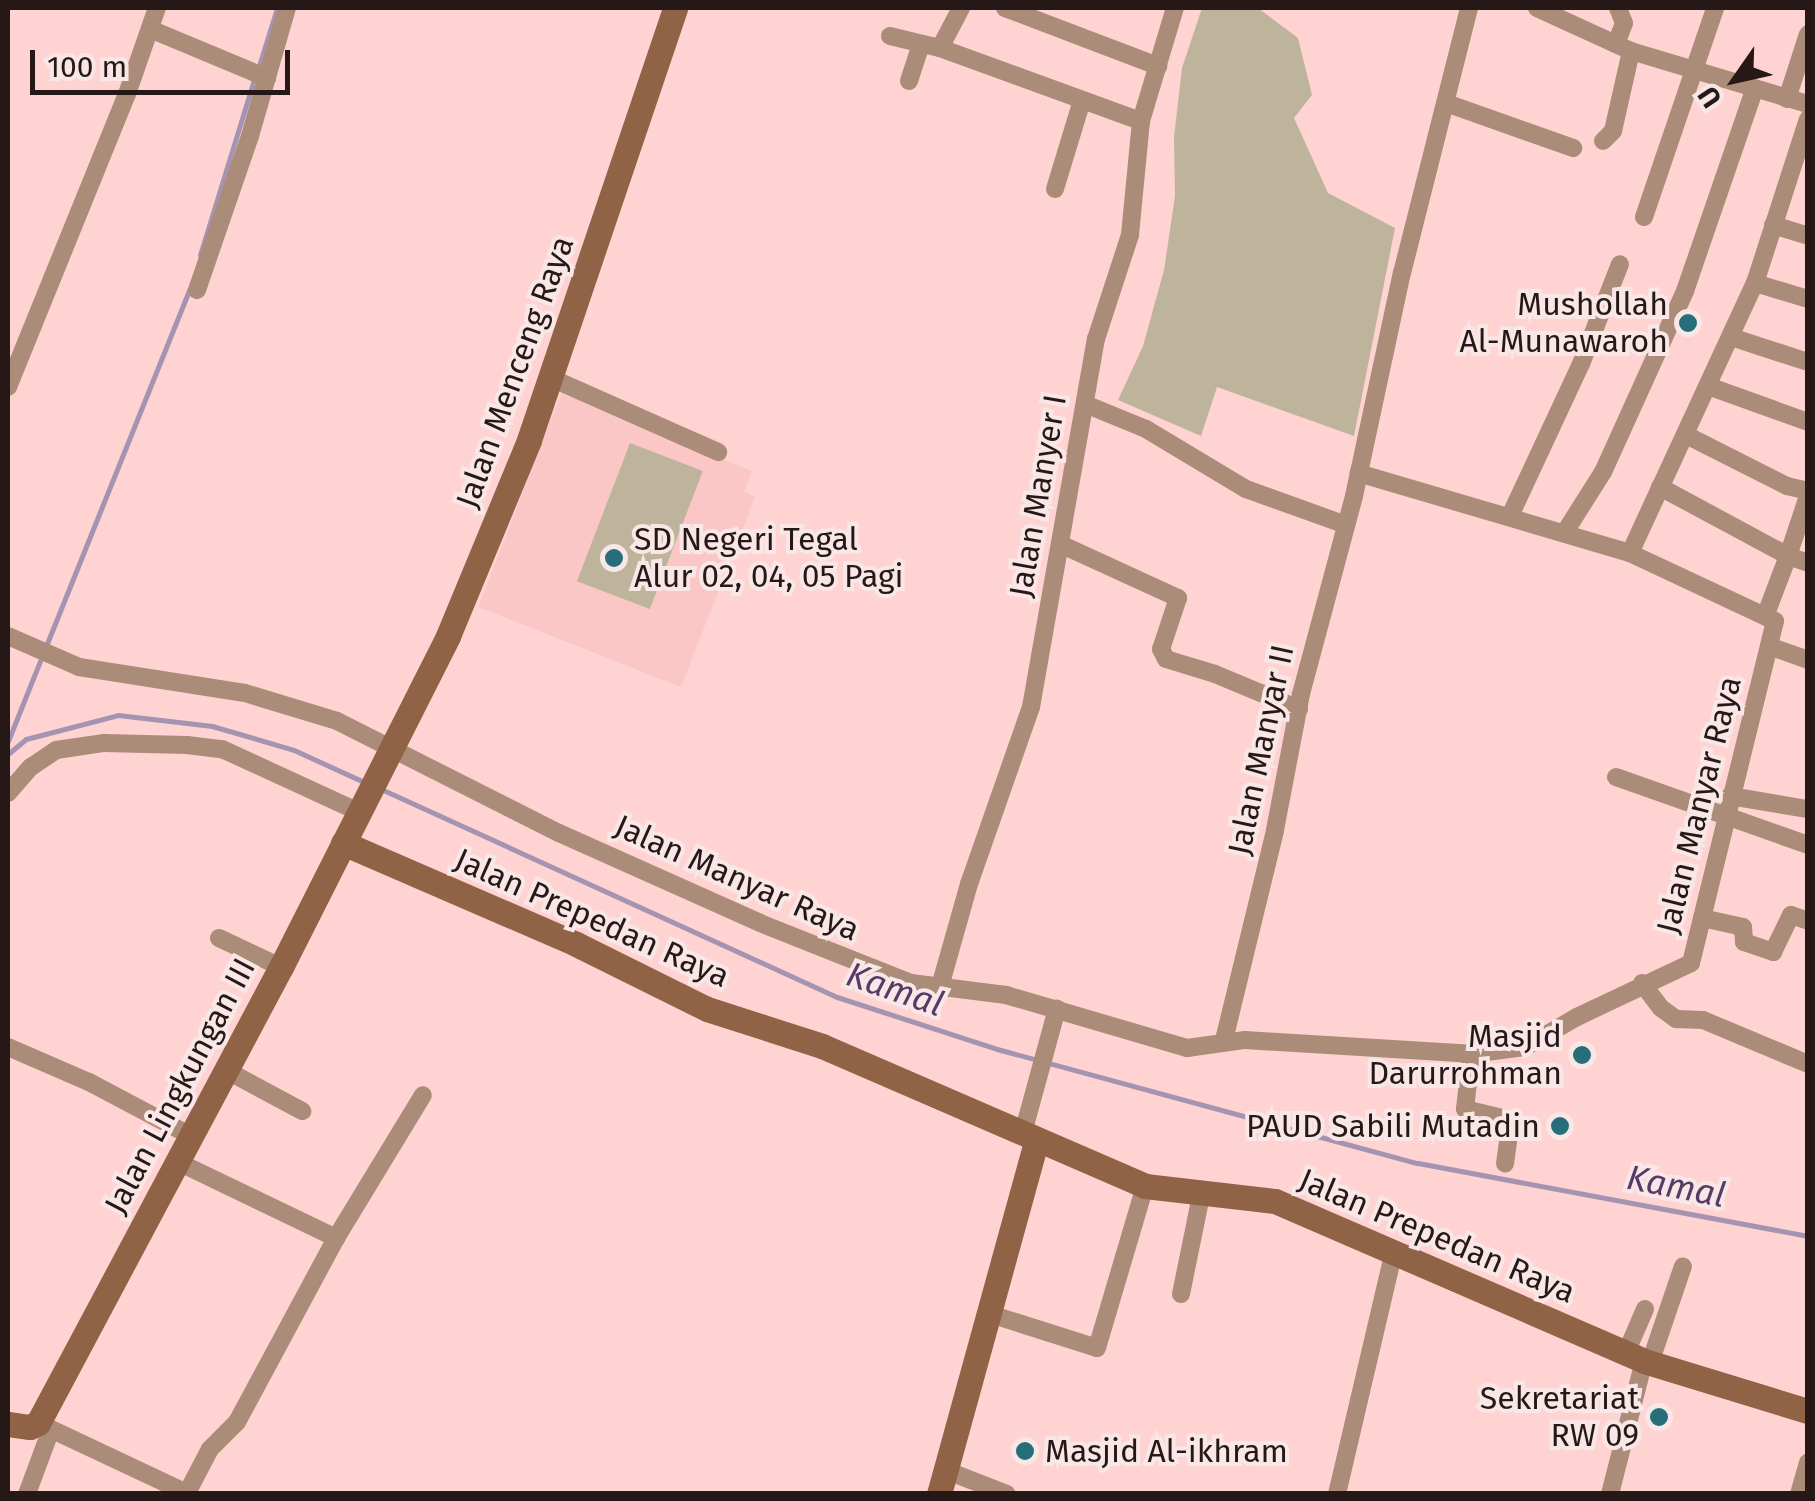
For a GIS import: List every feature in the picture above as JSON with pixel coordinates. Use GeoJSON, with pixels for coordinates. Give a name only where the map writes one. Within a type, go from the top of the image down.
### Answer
{"type":"FeatureCollection","features":[{"type":"Feature","properties":{"kind":"street"},"geometry":{"type":"LineString","coordinates":[[8,388],[157,8]]}},
{"type":"Feature","properties":{"kind":"street"},"geometry":{"type":"LineString","coordinates":[[197,290],[260,75],[287,8]]}},
{"type":"Feature","properties":{"kind":"street","name":"Jalan Menceng Raya"},"geometry":{"type":"LineString","coordinates":[[386,759],[448,636],[551,378],[675,8]]}},
{"type":"Feature","properties":{"kind":"street"},"geometry":{"type":"LineString","coordinates":[[940,48],[961,8]]}},
{"type":"Feature","properties":{"kind":"street"},"geometry":{"type":"LineString","coordinates":[[1005,8],[1158,66]]}},
{"type":"Feature","properties":{"kind":"street","name":"Jalan Manyer I"},"geometry":{"type":"LineString","coordinates":[[939,990],[969,884],[1031,706],[1096,340],[1130,235],[1141,121],[1175,8]]}},
{"type":"Feature","properties":{"kind":"street"},"geometry":{"type":"LineString","coordinates":[[1469,8],[1402,273],[1359,473],[1630,553],[1766,614],[1808,493],[1686,435]]}},
{"type":"Feature","properties":{"kind":"street"},"geometry":{"type":"LineString","coordinates":[[1538,8],[1623,48],[1754,91],[1808,104]]}},
{"type":"Feature","properties":{"kind":"street"},"geometry":{"type":"LineString","coordinates":[[1603,141],[1613,131],[1623,48],[1624,23],[1618,8]]}},
{"type":"Feature","properties":{"kind":"street"},"geometry":{"type":"LineString","coordinates":[[1644,217],[1715,8]]}},
{"type":"Feature","properties":{"kind":"street"},"geometry":{"type":"LineString","coordinates":[[150,29],[260,75]]}},
{"type":"Feature","properties":{"kind":"street"},"geometry":{"type":"LineString","coordinates":[[1787,99],[1808,34]]}},
{"type":"Feature","properties":{"kind":"street"},"geometry":{"type":"LineString","coordinates":[[890,36],[940,48],[1141,121]]}},
{"type":"Feature","properties":{"kind":"street"},"geometry":{"type":"LineString","coordinates":[[909,82],[921,44]]}},
{"type":"Feature","properties":{"kind":"street"},"geometry":{"type":"LineString","coordinates":[[1566,532],[1603,472],[1685,291],[1754,91]]}},
{"type":"Feature","properties":{"kind":"street"},"geometry":{"type":"LineString","coordinates":[[1055,189],[1082,100]]}},
{"type":"Feature","properties":{"kind":"street"},"geometry":{"type":"LineString","coordinates":[[1446,104],[1574,148]]}},
{"type":"Feature","properties":{"kind":"street"},"geometry":{"type":"LineString","coordinates":[[1630,553],[1756,282],[1773,225],[1800,170],[1808,119]]}},
{"type":"Feature","properties":{"kind":"street"},"geometry":{"type":"LineString","coordinates":[[1773,225],[1808,236]]}},
{"type":"Feature","properties":{"kind":"street"},"geometry":{"type":"LineString","coordinates":[[1510,516],[1581,364],[1620,264]]}},
{"type":"Feature","properties":{"kind":"street"},"geometry":{"type":"LineString","coordinates":[[1756,282],[1808,299]]}},
{"type":"Feature","properties":{"kind":"street"},"geometry":{"type":"LineString","coordinates":[[1731,336],[1808,362]]}},
{"type":"Feature","properties":{"kind":"street"},"geometry":{"type":"LineString","coordinates":[[551,378],[718,452]]}},
{"type":"Feature","properties":{"kind":"street"},"geometry":{"type":"LineString","coordinates":[[1708,386],[1808,422]]}},
{"type":"Feature","properties":{"kind":"street"},"geometry":{"type":"LineString","coordinates":[[1085,404],[1146,429],[1246,489],[1346,525]]}},
{"type":"Feature","properties":{"kind":"street","name":"Jalan Manyar II"},"geometry":{"type":"LineString","coordinates":[[1224,1040],[1276,830],[1298,710],[1359,473]]}},
{"type":"Feature","properties":{"kind":"street"},"geometry":{"type":"LineString","coordinates":[[1660,487],[1808,563]]}},
{"type":"Feature","properties":{"kind":"street"},"geometry":{"type":"LineString","coordinates":[[1060,544],[1178,598],[1162,649],[1166,659],[1215,674],[1298,710]]}},
{"type":"Feature","properties":{"kind":"street","name":"Jalan Manyar Raya"},"geometry":{"type":"LineString","coordinates":[[8,636],[53,658],[106,673],[246,693],[294,705],[386,759],[760,923],[879,972],[939,990],[1006,995],[1187,1048],[1224,1040],[1471,1054],[1525,1047],[1691,962],[1775,621],[1766,614]]}},
{"type":"Feature","properties":{"kind":"street"},"geometry":{"type":"LineString","coordinates":[[1768,646],[1808,660]]}},
{"type":"Feature","properties":{"kind":"street"},"geometry":{"type":"LineString","coordinates":[[8,793],[20,776],[56,750],[104,743],[187,745],[222,749],[361,807]]}},
{"type":"Feature","properties":{"kind":"street","name":"Jalan Lingkungan III"},"geometry":{"type":"LineString","coordinates":[[44,1426],[189,1135],[281,967],[386,759]]}},
{"type":"Feature","properties":{"kind":"street"},"geometry":{"type":"LineString","coordinates":[[1616,777],[1808,845]]}},
{"type":"Feature","properties":{"kind":"street"},"geometry":{"type":"LineString","coordinates":[[1730,796],[1808,809]]}},
{"type":"Feature","properties":{"kind":"street","name":"Jalan Prepedan Raya"},"geometry":{"type":"LineString","coordinates":[[344,843],[576,944],[706,1010],[822,1046],[1145,1186],[1201,1196],[1246,1195],[1274,1201],[1640,1359],[1808,1411]]}},
{"type":"Feature","properties":{"kind":"street"},"geometry":{"type":"LineString","coordinates":[[1702,918],[1743,927],[1744,942],[1773,952],[1791,915],[1808,920]]}},
{"type":"Feature","properties":{"kind":"street"},"geometry":{"type":"LineString","coordinates":[[219,938],[281,967]]}},
{"type":"Feature","properties":{"kind":"street"},"geometry":{"type":"LineString","coordinates":[[1642,984],[1676,1018],[1703,1020],[1808,1064]]}},
{"type":"Feature","properties":{"kind":"street"},"geometry":{"type":"LineString","coordinates":[[1007,1494],[942,1482],[990,1314],[1057,1009]]}},
{"type":"Feature","properties":{"kind":"street"},"geometry":{"type":"LineString","coordinates":[[8,1047],[89,1082],[189,1135]]}},
{"type":"Feature","properties":{"kind":"street"},"geometry":{"type":"LineString","coordinates":[[1471,1054],[1465,1109],[1511,1120],[1505,1164]]}},
{"type":"Feature","properties":{"kind":"street"},"geometry":{"type":"LineString","coordinates":[[224,1068],[302,1111]]}},
{"type":"Feature","properties":{"kind":"street"},"geometry":{"type":"LineString","coordinates":[[8,1424],[44,1426],[188,1493],[210,1449],[237,1422],[336,1238],[423,1095]]}},
{"type":"Feature","properties":{"kind":"street"},"geometry":{"type":"LineString","coordinates":[[176,1161],[336,1238]]}},
{"type":"Feature","properties":{"kind":"street"},"geometry":{"type":"LineString","coordinates":[[990,1314],[1098,1348],[1145,1186]]}},
{"type":"Feature","properties":{"kind":"street"},"geometry":{"type":"LineString","coordinates":[[1181,1294],[1201,1196]]}},
{"type":"Feature","properties":{"kind":"street"},"geometry":{"type":"LineString","coordinates":[[1337,1494],[1394,1251]]}},
{"type":"Feature","properties":{"kind":"street"},"geometry":{"type":"LineString","coordinates":[[1640,1359],[1683,1266]]}},
{"type":"Feature","properties":{"kind":"street"},"geometry":{"type":"LineString","coordinates":[[1610,1494],[1640,1359],[1645,1309]]}},
{"type":"Feature","properties":{"kind":"street"},"geometry":{"type":"LineString","coordinates":[[26,1494],[44,1426]]}},
{"type":"Feature","properties":{"kind":"street"},"geometry":{"type":"LineString","coordinates":[[1799,1494],[1808,1462]]}},
{"type":"Feature","properties":{"kind":"shaded area"},"geometry":{"type":"Polygon","coordinates":[[[1202,8],[1258,8],[1298,38],[1312,95],[1294,118],[1328,193],[1395,228],[1354,436],[1217,387],[1201,436],[1118,400],[1143,346],[1164,270],[1175,196],[1174,137],[1182,68],[1202,8]]]}},
{"type":"Feature","properties":{"kind":"shaded area","name":"SD Negeri Tegal Alur 02, 04, 05 Pagi"},"geometry":{"type":"Polygon","coordinates":[[[566,381],[724,443],[719,458],[752,471],[744,492],[755,497],[681,687],[478,607],[566,381]]]}},
{"type":"Feature","properties":{"kind":"shaded area"},"geometry":{"type":"Polygon","coordinates":[[[630,443],[703,471],[650,609],[577,581],[630,443]]]}},
{"type":"Feature","properties":{"kind":"waterway"},"geometry":{"type":"LineString","coordinates":[[258,69],[277,8]]}},
{"type":"Feature","properties":{"kind":"waterway"},"geometry":{"type":"LineString","coordinates":[[200,255],[254,79]]}},
{"type":"Feature","properties":{"kind":"waterway"},"geometry":{"type":"LineString","coordinates":[[46,646],[189,290]]}},
{"type":"Feature","properties":{"kind":"waterway"},"geometry":{"type":"LineString","coordinates":[[8,741],[42,656]]}},
{"type":"Feature","properties":{"kind":"waterway","name":"Kamal"},"geometry":{"type":"LineString","coordinates":[[8,754],[26,739],[118,715],[212,726],[294,750],[366,783]]}},
{"type":"Feature","properties":{"kind":"waterway","name":"Kamal"},"geometry":{"type":"LineString","coordinates":[[381,789],[837,997],[997,1049],[1418,1163],[1808,1236]]}},
{"type":"Feature","properties":{"kind":"place","name":"Mushollah Al-Munawaroh"},"geometry":{"type":"Point","coordinates":[1688,323]}},
{"type":"Feature","properties":{"kind":"place","name":"SD Negeri Tegal Alur 02, 04, 05 Pagi"},"geometry":{"type":"Point","coordinates":[614,558]}},
{"type":"Feature","properties":{"kind":"place","name":"Masjid Darurrohman"},"geometry":{"type":"Point","coordinates":[1582,1055]}},
{"type":"Feature","properties":{"kind":"place","name":"PAUD Sabili Mutadin"},"geometry":{"type":"Point","coordinates":[1560,1126]}},
{"type":"Feature","properties":{"kind":"place","name":"Sekretariat RW 09"},"geometry":{"type":"Point","coordinates":[1659,1417]}},
{"type":"Feature","properties":{"kind":"place","name":"Masjid Al-ikhram"},"geometry":{"type":"Point","coordinates":[1025,1451]}}]}
